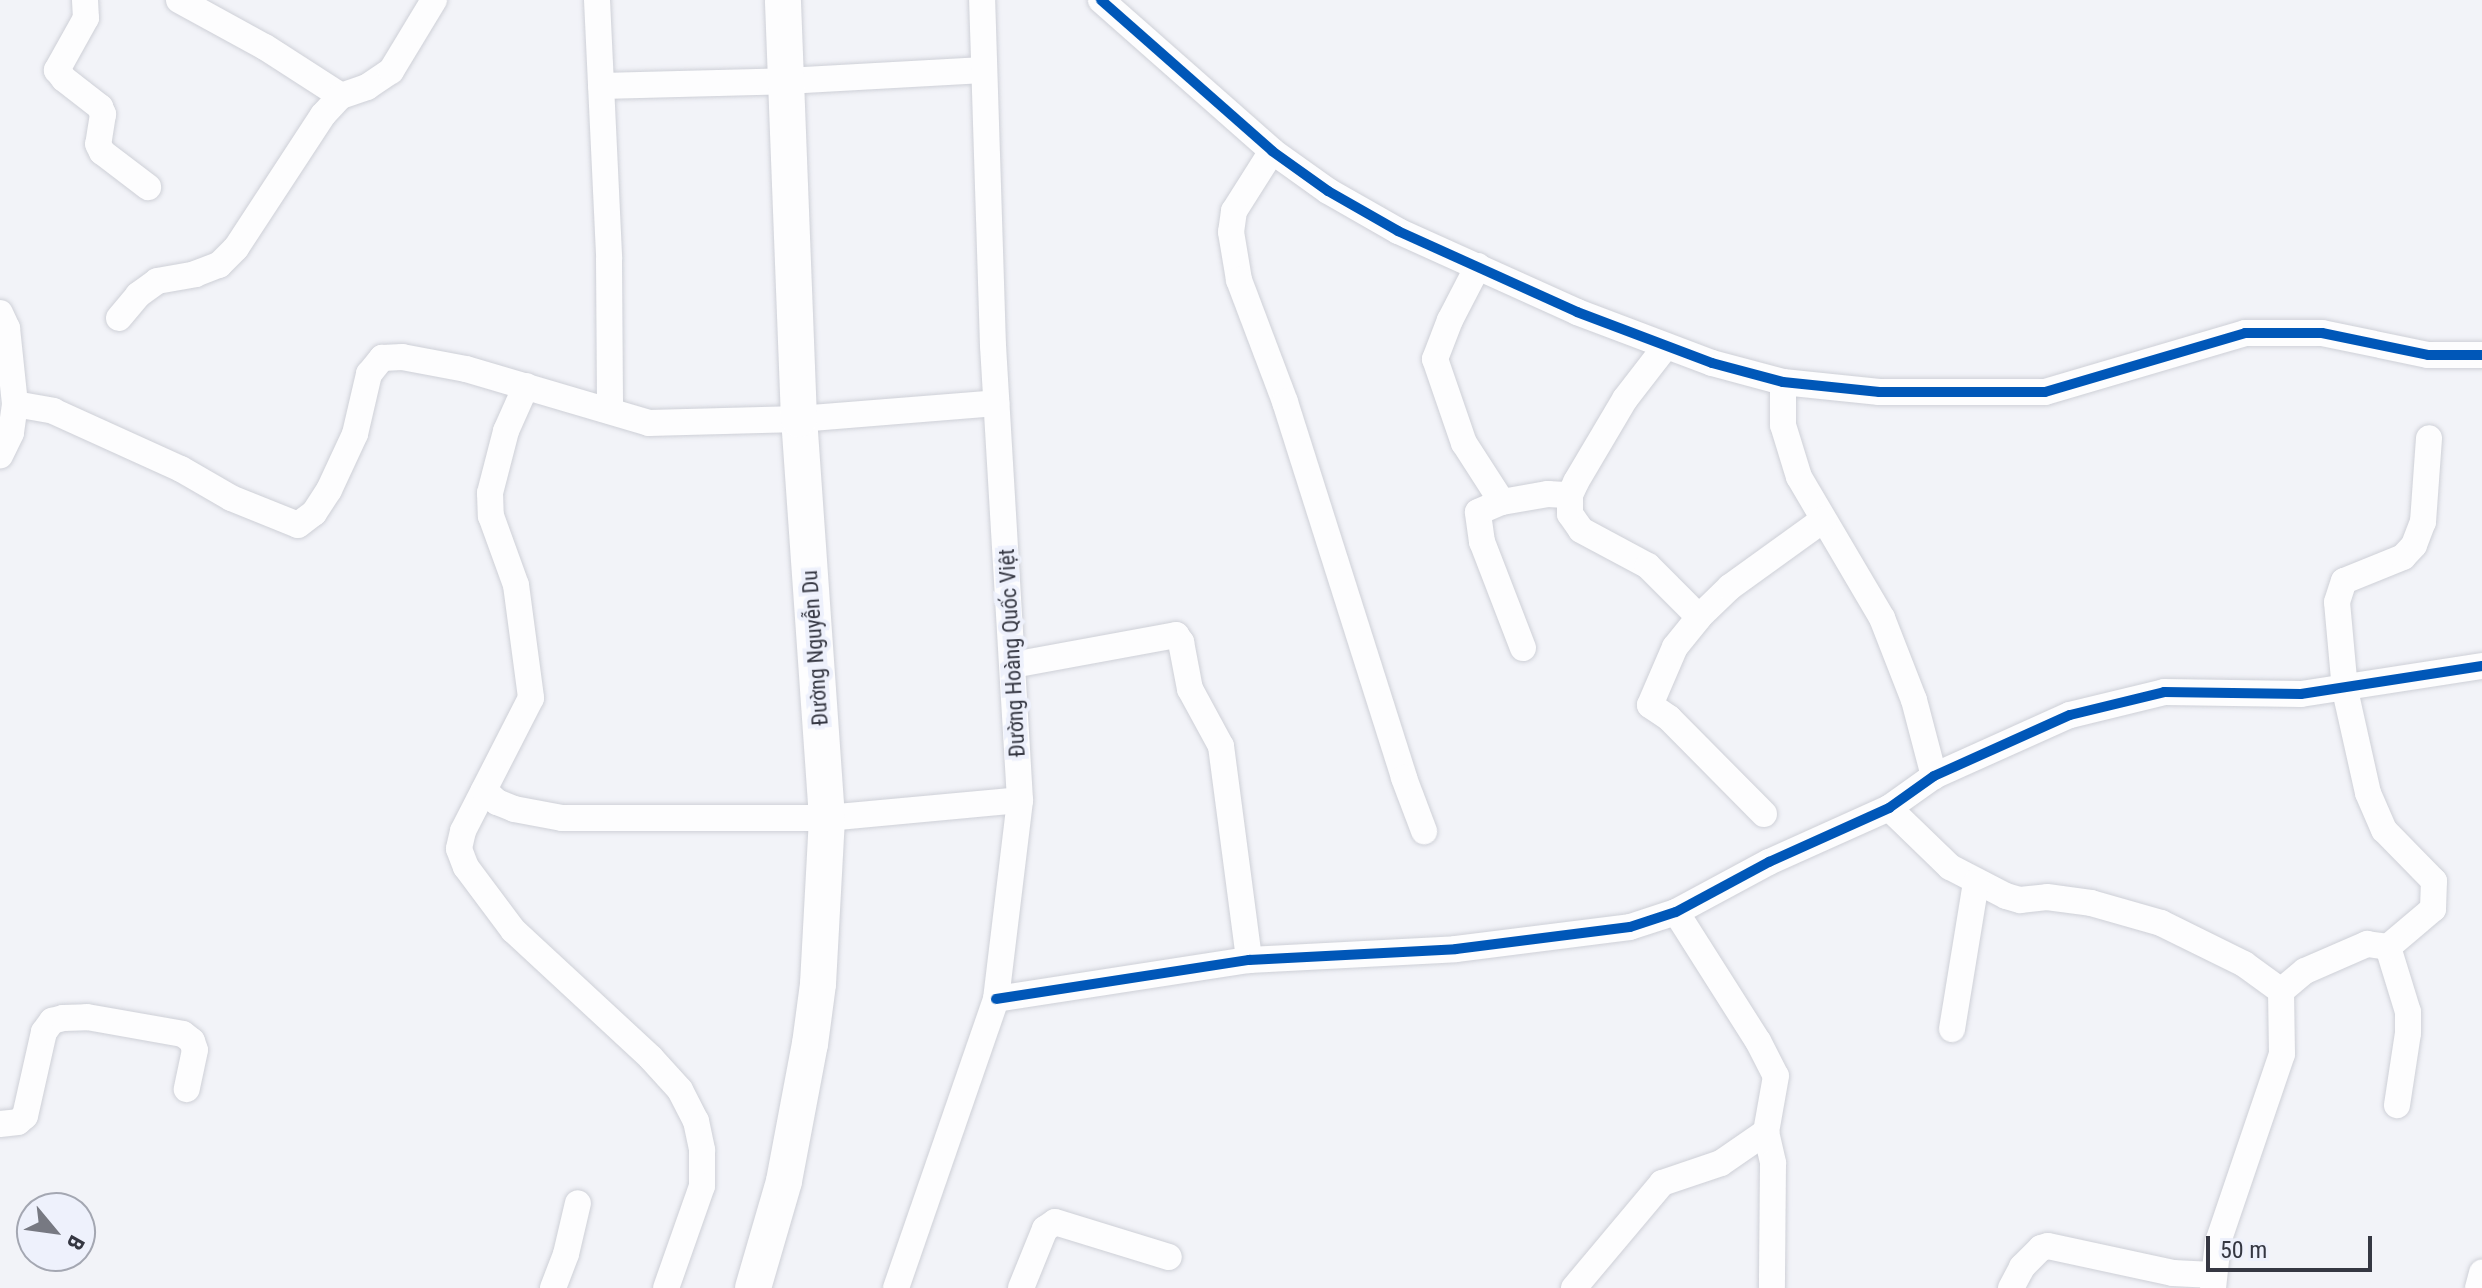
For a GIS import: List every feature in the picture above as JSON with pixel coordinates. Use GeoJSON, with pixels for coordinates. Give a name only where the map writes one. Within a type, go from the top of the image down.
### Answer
{"type":"FeatureCollection","features":[{"type":"Feature","properties":{"kind":"street"},"geometry":{"type":"LineString","coordinates":[[179,0],[265,47],[341,96]]}},
{"type":"Feature","properties":{"kind":"street"},"geometry":{"type":"LineString","coordinates":[[119,318],[138,295],[157,281],[195,274],[219,265],[236,248],[323,115],[341,96],[367,87],[391,71],[434,0]]}},
{"type":"Feature","properties":{"kind":"street"},"geometry":{"type":"LineString","coordinates":[[597,0],[609,259],[610,411]]}},
{"type":"Feature","properties":{"kind":"street","name":"Đường Nguyễn Du"},"geometry":{"type":"LineString","coordinates":[[753,1288],[784,1181],[810,1044],[820,954],[827,818],[799,419],[783,0]]}},
{"type":"Feature","properties":{"kind":"street","name":"Đường Hoàng Quốc Việt"},"geometry":{"type":"LineString","coordinates":[[896,1288],[996,999],[1020,800],[996,403],[982,0]]}},
{"type":"Feature","properties":{"kind":"street"},"geometry":{"type":"LineString","coordinates":[[1101,0],[1272,151],[1328,191],[1386,224],[1577,312],[1666,346],[1783,382],[1879,392],[2045,392],[2245,333],[2322,333],[2428,355],[2482,355]]}},
{"type":"Feature","properties":{"kind":"street"},"geometry":{"type":"LineString","coordinates":[[89,1],[86,18],[57,70],[100,107],[103,114],[98,144],[102,152],[148,187]]}},
{"type":"Feature","properties":{"kind":"street"},"geometry":{"type":"LineString","coordinates":[[601,86],[786,81],[984,70]]}},
{"type":"Feature","properties":{"kind":"street"},"geometry":{"type":"LineString","coordinates":[[1272,151],[1234,211],[1231,232],[1239,280],[1285,402],[1404,778],[1424,831]]}},
{"type":"Feature","properties":{"kind":"street"},"geometry":{"type":"LineString","coordinates":[[1478,266],[1450,320],[1435,359],[1464,443],[1502,502]]}},
{"type":"Feature","properties":{"kind":"street"},"geometry":{"type":"LineString","coordinates":[[0,313],[7,328],[15,404],[11,433],[0,456]]}},
{"type":"Feature","properties":{"kind":"street"},"geometry":{"type":"LineString","coordinates":[[1666,346],[1625,399],[1570,495],[1570,514],[1581,530],[1648,566],[1699,617]]}},
{"type":"Feature","properties":{"kind":"street"},"geometry":{"type":"LineString","coordinates":[[15,404],[53,411],[181,469],[231,498],[298,525],[314,513],[329,490],[355,434],[369,374],[382,358],[402,357],[526,386],[649,423],[799,419],[996,403]]}},
{"type":"Feature","properties":{"kind":"street"},"geometry":{"type":"LineString","coordinates":[[1783,382],[1783,425],[1799,477],[1823,520],[1842,545],[1882,618],[1914,700],[1934,776]]}},
{"type":"Feature","properties":{"kind":"street"},"geometry":{"type":"LineString","coordinates":[[526,386],[506,431],[490,493],[491,516],[516,585],[531,698],[459,840],[459,849],[466,867],[513,930],[617,1025],[680,1090],[696,1121],[702,1150],[702,1186],[666,1288]]}},
{"type":"Feature","properties":{"kind":"street"},"geometry":{"type":"LineString","coordinates":[[2281,991],[2305,971],[2367,944],[2388,947],[2433,909],[2435,886],[2378,821],[2364,779],[2345,690],[2339,590],[2344,581],[2355,574],[2403,557],[2414,545],[2423,522],[2429,438]]}},
{"type":"Feature","properties":{"kind":"street"},"geometry":{"type":"LineString","coordinates":[[1523,648],[1477,519],[1481,510],[1502,502],[1548,494],[1570,495]]}},
{"type":"Feature","properties":{"kind":"street"},"geometry":{"type":"LineString","coordinates":[[1764,814],[1669,718],[1650,705],[1675,647],[1699,617],[1730,587],[1823,520]]}},
{"type":"Feature","properties":{"kind":"street"},"geometry":{"type":"LineString","coordinates":[[1013,665],[1170,633],[1176,635],[1181,642],[1190,689],[1202,716],[1216,731],[1221,746],[1249,960]]}},
{"type":"Feature","properties":{"kind":"street"},"geometry":{"type":"LineString","coordinates":[[996,999],[1249,960],[1456,949],[1630,927],[1676,912],[1769,862],[1889,808],[1934,776],[2070,715],[2141,695],[2301,694],[2345,690],[2482,666]]}},
{"type":"Feature","properties":{"kind":"street"},"geometry":{"type":"LineString","coordinates":[[484,790],[497,802],[514,809],[562,818],[827,818],[1020,800]]}},
{"type":"Feature","properties":{"kind":"street"},"geometry":{"type":"LineString","coordinates":[[1889,808],[1950,867],[1976,882],[2020,900],[2047,897],[2091,903],[2161,923],[2244,964],[2281,991]]}},
{"type":"Feature","properties":{"kind":"street"},"geometry":{"type":"LineString","coordinates":[[1952,1029],[1976,882]]}},
{"type":"Feature","properties":{"kind":"street"},"geometry":{"type":"LineString","coordinates":[[1676,912],[1771,1062],[1775,1089],[1766,1132],[1773,1163],[1772,1288]]}},
{"type":"Feature","properties":{"kind":"street"},"geometry":{"type":"LineString","coordinates":[[2388,947],[2408,1012],[2408,1033],[2397,1105]]}},
{"type":"Feature","properties":{"kind":"street"},"geometry":{"type":"LineString","coordinates":[[2011,1288],[2022,1267],[2041,1248],[2048,1246],[2213,1281],[2218,1242],[2282,1054],[2281,991]]}},
{"type":"Feature","properties":{"kind":"street"},"geometry":{"type":"LineString","coordinates":[[0,1124],[18,1122],[25,1116],[44,1032],[52,1021],[63,1018],[87,1017],[183,1034],[192,1041],[195,1050],[187,1089]]}},
{"type":"Feature","properties":{"kind":"street"},"geometry":{"type":"LineString","coordinates":[[1574,1288],[1662,1183],[1721,1163],[1766,1132]]}},
{"type":"Feature","properties":{"kind":"street"},"geometry":{"type":"LineString","coordinates":[[553,1288],[566,1254],[578,1203]]}},
{"type":"Feature","properties":{"kind":"street"},"geometry":{"type":"LineString","coordinates":[[1021,1288],[1045,1229],[1055,1222],[1169,1257]]}},
{"type":"Feature","properties":{"kind":"street"},"geometry":{"type":"LineString","coordinates":[[2478,1288],[2482,1273]]}},
{"type":"Feature","properties":{"kind":"cycle path"},"geometry":{"type":"LineString","coordinates":[[1101,0],[1272,151],[1328,191],[1398,231],[1577,312],[1712,363],[1783,382],[1879,392],[2045,392],[2245,333],[2322,333],[2428,355],[2482,355]]}},
{"type":"Feature","properties":{"kind":"cycle path"},"geometry":{"type":"LineString","coordinates":[[996,999],[1249,960],[1456,949],[1630,927],[1676,912],[1769,862],[1889,808],[1934,776],[2070,715],[2164,692],[2301,694],[2482,666]]}}]}
